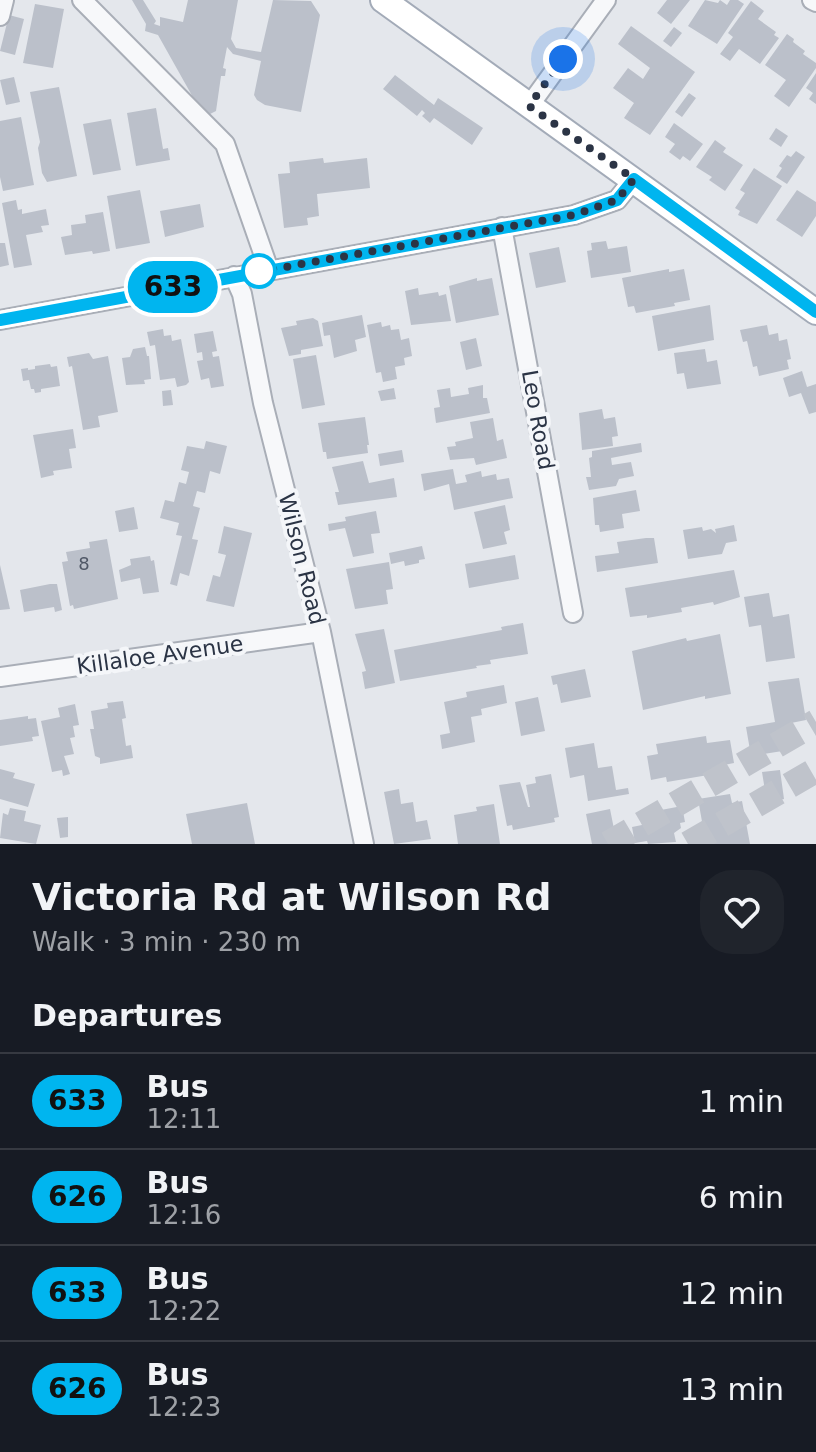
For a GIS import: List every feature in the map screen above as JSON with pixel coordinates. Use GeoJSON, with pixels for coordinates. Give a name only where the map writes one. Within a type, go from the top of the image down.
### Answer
{"type":"FeatureCollection","features":[{"type":"Feature","properties":{"kind":"main road"},"geometry":{"type":"LineString","coordinates":[[383,0],[816,312]]}},
{"type":"Feature","properties":{"kind":"street"},"geometry":{"type":"LineString","coordinates":[[0,16],[4,0]]}},
{"type":"Feature","properties":{"kind":"street"},"geometry":{"type":"LineString","coordinates":[[82,0],[225,144],[269,270]]}},
{"type":"Feature","properties":{"kind":"street"},"geometry":{"type":"LineString","coordinates":[[529,106],[606,0]]}},
{"type":"Feature","properties":{"kind":"street"},"geometry":{"type":"LineString","coordinates":[[0,320],[591,210],[617,200],[634,179]]}},
{"type":"Feature","properties":{"kind":"street","name":"Leo Road"},"geometry":{"type":"LineString","coordinates":[[502,227],[573,613]]}},
{"type":"Feature","properties":{"kind":"street","name":"Wilson Road"},"geometry":{"type":"LineString","coordinates":[[234,276],[242,294],[263,403],[321,632],[364,844]]}},
{"type":"Feature","properties":{"kind":"street","name":"Killaloe Avenue"},"geometry":{"type":"LineString","coordinates":[[0,677],[321,632]]}},
{"type":"Feature","properties":{"kind":"building"},"geometry":{"type":"Polygon","coordinates":[[[132,0],[143,0],[156,21],[154,24],[160,26],[160,17],[183,22],[188,0],[238,0],[231,39],[236,48],[261,52],[273,0],[311,1],[320,15],[301,112],[265,105],[257,100],[254,95],[261,61],[233,54],[227,47],[223,68],[226,69],[225,76],[221,76],[216,111],[204,117],[158,35],[145,31],[146,24],[132,0]]]}},
{"type":"Feature","properties":{"kind":"building"},"geometry":{"type":"Polygon","coordinates":[[[667,0],[690,0],[671,24],[657,13],[667,0]]]}},
{"type":"Feature","properties":{"kind":"building"},"geometry":{"type":"Polygon","coordinates":[[[705,0],[718,3],[720,0],[727,5],[730,0],[738,0],[744,4],[717,44],[688,26],[705,0]]]}},
{"type":"Feature","properties":{"kind":"building"},"geometry":{"type":"Polygon","coordinates":[[[751,1],[764,11],[758,19],[776,32],[774,35],[779,38],[760,64],[739,49],[730,61],[720,54],[733,37],[728,33],[751,1]]]}},
{"type":"Feature","properties":{"kind":"building"},"geometry":{"type":"Polygon","coordinates":[[[35,4],[64,9],[53,68],[23,63],[35,4]]]}},
{"type":"Feature","properties":{"kind":"building"},"geometry":{"type":"Polygon","coordinates":[[[9,15],[24,19],[15,55],[0,51],[9,15]]]}},
{"type":"Feature","properties":{"kind":"building"},"geometry":{"type":"Polygon","coordinates":[[[631,26],[695,72],[650,135],[624,118],[634,103],[613,88],[628,68],[643,79],[650,68],[618,44],[631,26]]]}},
{"type":"Feature","properties":{"kind":"building"},"geometry":{"type":"Polygon","coordinates":[[[674,27],[682,33],[671,47],[663,41],[674,27]]]}},
{"type":"Feature","properties":{"kind":"building"},"geometry":{"type":"Polygon","coordinates":[[[787,34],[805,51],[803,54],[816,63],[816,68],[789,107],[774,96],[786,80],[765,65],[787,34]]]}},
{"type":"Feature","properties":{"kind":"building"},"geometry":{"type":"Polygon","coordinates":[[[816,73],[816,104],[809,99],[813,93],[806,88],[816,73]]]}},
{"type":"Feature","properties":{"kind":"building"},"geometry":{"type":"Polygon","coordinates":[[[395,75],[434,105],[438,98],[483,128],[472,145],[434,118],[430,123],[422,116],[425,113],[422,110],[417,116],[383,89],[395,75]]]}},
{"type":"Feature","properties":{"kind":"building"},"geometry":{"type":"Polygon","coordinates":[[[14,77],[20,102],[6,105],[0,80],[14,77]]]}},
{"type":"Feature","properties":{"kind":"building"},"geometry":{"type":"Polygon","coordinates":[[[59,87],[77,176],[47,182],[42,173],[40,142],[30,92],[59,87]]]}},
{"type":"Feature","properties":{"kind":"building"},"geometry":{"type":"Polygon","coordinates":[[[689,93],[696,98],[682,117],[675,112],[689,93]]]}},
{"type":"Feature","properties":{"kind":"building"},"geometry":{"type":"Polygon","coordinates":[[[156,108],[163,149],[168,148],[170,160],[136,166],[127,113],[156,108]]]}},
{"type":"Feature","properties":{"kind":"building"},"geometry":{"type":"Polygon","coordinates":[[[21,117],[34,185],[3,191],[0,121],[21,117]]]}},
{"type":"Feature","properties":{"kind":"building"},"geometry":{"type":"Polygon","coordinates":[[[111,119],[121,170],[93,175],[83,124],[111,119]]]}},
{"type":"Feature","properties":{"kind":"building"},"geometry":{"type":"Polygon","coordinates":[[[674,123],[703,144],[690,161],[683,156],[680,160],[669,152],[675,144],[665,137],[674,123]]]}},
{"type":"Feature","properties":{"kind":"building"},"geometry":{"type":"Polygon","coordinates":[[[776,128],[788,136],[781,147],[769,139],[776,128]]]}},
{"type":"Feature","properties":{"kind":"building"},"geometry":{"type":"Polygon","coordinates":[[[715,140],[726,148],[723,152],[743,165],[725,191],[709,180],[712,177],[696,167],[715,140]]]}},
{"type":"Feature","properties":{"kind":"building"},"geometry":{"type":"Polygon","coordinates":[[[796,151],[805,157],[787,184],[776,177],[782,168],[779,166],[787,155],[791,157],[796,151]]]}},
{"type":"Feature","properties":{"kind":"building"},"geometry":{"type":"Polygon","coordinates":[[[323,158],[324,163],[367,158],[370,188],[317,194],[319,216],[307,218],[308,225],[284,228],[278,174],[290,173],[289,162],[323,158]]]}},
{"type":"Feature","properties":{"kind":"building"},"geometry":{"type":"Polygon","coordinates":[[[754,168],[782,186],[757,224],[738,215],[740,211],[735,208],[745,193],[740,190],[754,168]]]}},
{"type":"Feature","properties":{"kind":"building"},"geometry":{"type":"Polygon","coordinates":[[[140,190],[150,243],[116,249],[107,196],[140,190]]]}},
{"type":"Feature","properties":{"kind":"building"},"geometry":{"type":"Polygon","coordinates":[[[797,190],[816,202],[816,216],[802,237],[776,220],[797,190]]]}},
{"type":"Feature","properties":{"kind":"building"},"geometry":{"type":"Polygon","coordinates":[[[16,200],[22,214],[46,209],[49,225],[41,226],[43,232],[26,235],[32,265],[14,268],[2,203],[16,200]]]}},
{"type":"Feature","properties":{"kind":"building"},"geometry":{"type":"Polygon","coordinates":[[[200,204],[204,227],[165,237],[160,211],[200,204]]]}},
{"type":"Feature","properties":{"kind":"building"},"geometry":{"type":"Polygon","coordinates":[[[103,212],[110,251],[65,255],[61,237],[72,235],[71,225],[86,223],[85,215],[103,212]]]}},
{"type":"Feature","properties":{"kind":"building"},"geometry":{"type":"Polygon","coordinates":[[[606,241],[608,249],[627,246],[631,272],[591,278],[587,251],[592,250],[591,243],[606,241]]]}},
{"type":"Feature","properties":{"kind":"building"},"geometry":{"type":"Polygon","coordinates":[[[0,243],[5,243],[9,265],[0,267],[0,243]]]}},
{"type":"Feature","properties":{"kind":"building"},"geometry":{"type":"Polygon","coordinates":[[[559,247],[566,282],[536,288],[529,253],[559,247]]]}},
{"type":"Feature","properties":{"kind":"building"},"geometry":{"type":"Polygon","coordinates":[[[669,269],[669,272],[684,269],[690,300],[636,313],[634,306],[628,307],[622,278],[669,269]]]}},
{"type":"Feature","properties":{"kind":"building"},"geometry":{"type":"Polygon","coordinates":[[[477,278],[477,281],[492,278],[499,315],[456,323],[449,286],[477,278]]]}},
{"type":"Feature","properties":{"kind":"building"},"geometry":{"type":"Polygon","coordinates":[[[418,288],[419,295],[446,294],[451,321],[411,325],[405,291],[418,288]]]}},
{"type":"Feature","properties":{"kind":"building"},"geometry":{"type":"Polygon","coordinates":[[[710,305],[714,340],[658,351],[652,316],[710,305]]]}},
{"type":"Feature","properties":{"kind":"building"},"geometry":{"type":"Polygon","coordinates":[[[362,315],[366,337],[355,340],[357,351],[334,358],[330,335],[324,336],[322,323],[362,315]]]}},
{"type":"Feature","properties":{"kind":"building"},"geometry":{"type":"Polygon","coordinates":[[[313,318],[318,321],[323,346],[289,356],[281,328],[313,318]]]}},
{"type":"Feature","properties":{"kind":"building"},"geometry":{"type":"Polygon","coordinates":[[[381,322],[382,327],[390,325],[391,330],[399,329],[401,340],[409,338],[412,356],[404,358],[405,365],[395,367],[397,379],[383,382],[381,372],[376,373],[367,325],[381,322]]]}},
{"type":"Feature","properties":{"kind":"building"},"geometry":{"type":"Polygon","coordinates":[[[767,325],[769,335],[778,333],[779,341],[787,339],[791,359],[787,360],[789,369],[759,376],[740,330],[767,325]]]}},
{"type":"Feature","properties":{"kind":"building"},"geometry":{"type":"Polygon","coordinates":[[[163,329],[164,336],[171,335],[172,341],[181,339],[189,382],[186,385],[177,387],[175,378],[160,380],[155,345],[150,346],[147,332],[163,329]]]}},
{"type":"Feature","properties":{"kind":"building"},"geometry":{"type":"Polygon","coordinates":[[[213,331],[217,351],[212,352],[213,357],[219,356],[224,386],[211,388],[209,378],[201,380],[197,361],[203,360],[202,352],[197,353],[194,334],[213,331]]]}},
{"type":"Feature","properties":{"kind":"building"},"geometry":{"type":"Polygon","coordinates":[[[476,338],[482,366],[466,370],[460,342],[476,338]]]}},
{"type":"Feature","properties":{"kind":"building"},"geometry":{"type":"Polygon","coordinates":[[[145,347],[151,379],[144,380],[145,384],[126,385],[122,358],[130,357],[133,349],[145,347]]]}},
{"type":"Feature","properties":{"kind":"building"},"geometry":{"type":"Polygon","coordinates":[[[705,349],[707,362],[717,360],[721,384],[687,389],[684,373],[677,374],[674,353],[705,349]]]}},
{"type":"Feature","properties":{"kind":"building"},"geometry":{"type":"Polygon","coordinates":[[[89,353],[93,359],[108,356],[118,412],[98,416],[100,427],[83,430],[72,366],[69,367],[67,357],[89,353]]]}},
{"type":"Feature","properties":{"kind":"building"},"geometry":{"type":"Polygon","coordinates":[[[316,355],[325,405],[302,409],[293,359],[316,355]]]}},
{"type":"Feature","properties":{"kind":"building"},"geometry":{"type":"Polygon","coordinates":[[[50,364],[51,367],[57,366],[60,386],[35,393],[29,380],[23,381],[21,369],[50,364]]]}},
{"type":"Feature","properties":{"kind":"building"},"geometry":{"type":"Polygon","coordinates":[[[802,371],[807,387],[816,384],[816,412],[809,414],[801,393],[789,397],[783,378],[802,371]]]}},
{"type":"Feature","properties":{"kind":"building"},"geometry":{"type":"Polygon","coordinates":[[[483,385],[483,398],[487,398],[490,413],[436,423],[434,408],[440,407],[437,390],[450,388],[451,397],[469,394],[468,388],[483,385]]]}},
{"type":"Feature","properties":{"kind":"building"},"geometry":{"type":"Polygon","coordinates":[[[394,388],[396,399],[381,401],[378,391],[394,388]]]}},
{"type":"Feature","properties":{"kind":"building"},"geometry":{"type":"Polygon","coordinates":[[[171,390],[173,405],[163,406],[162,391],[171,390]]]}},
{"type":"Feature","properties":{"kind":"building"},"geometry":{"type":"Polygon","coordinates":[[[602,409],[604,419],[615,417],[618,436],[612,437],[613,446],[582,450],[579,413],[602,409]]]}},
{"type":"Feature","properties":{"kind":"building"},"geometry":{"type":"Polygon","coordinates":[[[365,417],[368,453],[327,459],[318,423],[365,417]]]}},
{"type":"Feature","properties":{"kind":"building"},"geometry":{"type":"Polygon","coordinates":[[[493,418],[497,441],[503,439],[507,458],[476,465],[474,458],[450,460],[447,447],[473,438],[470,422],[493,418]]]}},
{"type":"Feature","properties":{"kind":"building"},"geometry":{"type":"Polygon","coordinates":[[[73,429],[76,448],[69,449],[72,468],[53,471],[54,475],[41,478],[33,435],[73,429]]]}},
{"type":"Feature","properties":{"kind":"building"},"geometry":{"type":"Polygon","coordinates":[[[206,441],[227,446],[220,474],[210,471],[205,493],[197,491],[193,506],[200,508],[192,539],[198,540],[189,576],[180,573],[177,586],[170,584],[182,536],[176,535],[179,523],[160,518],[165,500],[174,502],[179,482],[186,484],[189,472],[181,470],[187,446],[204,449],[206,441]]]}},
{"type":"Feature","properties":{"kind":"building"},"geometry":{"type":"Polygon","coordinates":[[[641,443],[642,452],[611,458],[612,465],[631,462],[634,476],[619,479],[616,486],[589,490],[586,477],[591,477],[589,458],[592,451],[641,443]]]}},
{"type":"Feature","properties":{"kind":"building"},"geometry":{"type":"Polygon","coordinates":[[[402,450],[404,462],[380,466],[378,454],[402,450]]]}},
{"type":"Feature","properties":{"kind":"building"},"geometry":{"type":"Polygon","coordinates":[[[363,461],[369,483],[394,478],[397,497],[338,505],[335,492],[339,492],[332,467],[363,461]]]}},
{"type":"Feature","properties":{"kind":"building"},"geometry":{"type":"Polygon","coordinates":[[[453,469],[456,484],[467,482],[465,475],[481,471],[482,477],[496,474],[497,480],[509,478],[513,498],[454,510],[449,484],[424,491],[421,474],[453,469]]]}},
{"type":"Feature","properties":{"kind":"building"},"geometry":{"type":"Polygon","coordinates":[[[636,490],[640,511],[622,514],[624,528],[600,532],[599,525],[595,525],[593,498],[636,490]]]}},
{"type":"Feature","properties":{"kind":"building"},"geometry":{"type":"Polygon","coordinates":[[[505,505],[510,530],[504,532],[507,544],[483,549],[474,512],[505,505]]]}},
{"type":"Feature","properties":{"kind":"building"},"geometry":{"type":"Polygon","coordinates":[[[134,507],[138,529],[119,532],[115,511],[134,507]]]}},
{"type":"Feature","properties":{"kind":"building"},"geometry":{"type":"Polygon","coordinates":[[[376,511],[380,533],[371,534],[374,553],[353,557],[345,528],[329,531],[328,524],[376,511]]]}},
{"type":"Feature","properties":{"kind":"building"},"geometry":{"type":"Polygon","coordinates":[[[734,525],[737,541],[726,543],[722,554],[688,559],[683,530],[702,527],[703,531],[711,529],[716,533],[715,529],[734,525]]]}},
{"type":"Feature","properties":{"kind":"building"},"geometry":{"type":"Polygon","coordinates":[[[224,526],[252,533],[234,607],[206,601],[213,575],[220,577],[226,555],[218,553],[224,526]]]}},
{"type":"Feature","properties":{"kind":"building"},"geometry":{"type":"Polygon","coordinates":[[[654,538],[658,563],[597,572],[595,556],[619,553],[617,542],[654,538]]]}},
{"type":"Feature","properties":{"kind":"building"},"geometry":{"type":"Polygon","coordinates":[[[107,539],[118,599],[74,609],[73,605],[70,606],[62,562],[68,561],[66,552],[90,548],[89,542],[107,539]]]}},
{"type":"Feature","properties":{"kind":"building"},"geometry":{"type":"Polygon","coordinates":[[[422,546],[425,559],[419,560],[419,563],[405,566],[404,561],[391,564],[389,553],[422,546]]]}},
{"type":"Feature","properties":{"kind":"building"},"geometry":{"type":"Polygon","coordinates":[[[515,555],[519,579],[469,588],[465,564],[515,555]]]}},
{"type":"Feature","properties":{"kind":"building"},"geometry":{"type":"Polygon","coordinates":[[[150,556],[151,561],[154,560],[159,592],[143,594],[140,578],[121,582],[119,570],[131,565],[130,559],[150,556]]]}},
{"type":"Feature","properties":{"kind":"building"},"geometry":{"type":"Polygon","coordinates":[[[389,562],[393,589],[386,590],[388,604],[355,609],[346,569],[389,562]]]}},
{"type":"Feature","properties":{"kind":"building"},"geometry":{"type":"Polygon","coordinates":[[[0,565],[10,609],[0,610],[0,565]]]}},
{"type":"Feature","properties":{"kind":"building"},"geometry":{"type":"Polygon","coordinates":[[[734,570],[740,597],[714,605],[713,602],[681,608],[682,612],[647,618],[647,615],[630,617],[625,588],[734,570]]]}},
{"type":"Feature","properties":{"kind":"building"},"geometry":{"type":"Polygon","coordinates":[[[57,584],[62,610],[55,612],[54,607],[24,612],[20,590],[57,584]]]}},
{"type":"Feature","properties":{"kind":"building"},"geometry":{"type":"Polygon","coordinates":[[[769,593],[773,617],[789,614],[795,658],[766,662],[761,625],[749,627],[744,597],[769,593]]]}},
{"type":"Feature","properties":{"kind":"building"},"geometry":{"type":"Polygon","coordinates":[[[523,623],[528,654],[490,660],[491,664],[477,668],[400,681],[394,650],[502,630],[501,627],[523,623]]]}},
{"type":"Feature","properties":{"kind":"building"},"geometry":{"type":"Polygon","coordinates":[[[384,629],[395,683],[365,689],[362,672],[366,671],[355,634],[384,629]]]}},
{"type":"Feature","properties":{"kind":"building"},"geometry":{"type":"Polygon","coordinates":[[[720,634],[731,694],[705,699],[705,696],[643,710],[632,651],[686,638],[687,641],[720,634]]]}},
{"type":"Feature","properties":{"kind":"building"},"geometry":{"type":"Polygon","coordinates":[[[585,669],[591,697],[561,703],[557,684],[553,685],[551,676],[585,669]]]}},
{"type":"Feature","properties":{"kind":"building"},"geometry":{"type":"Polygon","coordinates":[[[799,678],[806,720],[791,723],[795,749],[751,756],[746,727],[775,722],[768,682],[799,678]]]}},
{"type":"Feature","properties":{"kind":"building"},"geometry":{"type":"Polygon","coordinates":[[[504,685],[507,703],[481,709],[482,715],[471,717],[475,742],[442,749],[440,735],[450,733],[444,702],[467,697],[466,692],[504,685]]]}},
{"type":"Feature","properties":{"kind":"building"},"geometry":{"type":"Polygon","coordinates":[[[538,697],[545,731],[521,736],[515,702],[538,697]]]}},
{"type":"Feature","properties":{"kind":"building"},"geometry":{"type":"Polygon","coordinates":[[[123,701],[126,746],[131,745],[133,758],[100,764],[100,758],[95,756],[90,729],[94,729],[91,711],[108,708],[107,703],[123,701]]]}},
{"type":"Feature","properties":{"kind":"building"},"geometry":{"type":"Polygon","coordinates":[[[75,704],[79,725],[73,726],[75,737],[70,738],[74,754],[64,756],[70,774],[63,776],[62,770],[52,772],[41,721],[60,717],[58,708],[75,704]]]}},
{"type":"Feature","properties":{"kind":"building"},"geometry":{"type":"Polygon","coordinates":[[[28,716],[28,719],[36,718],[39,736],[32,737],[33,741],[0,746],[0,720],[28,716]]]}},
{"type":"Feature","properties":{"kind":"building"},"geometry":{"type":"Polygon","coordinates":[[[706,736],[707,743],[730,740],[734,763],[719,766],[720,773],[667,782],[666,777],[651,780],[647,756],[658,754],[656,744],[706,736]]]}},
{"type":"Feature","properties":{"kind":"building"},"geometry":{"type":"Polygon","coordinates":[[[594,743],[598,768],[612,766],[616,790],[628,788],[629,794],[588,801],[584,775],[570,778],[565,748],[594,743]]]}},
{"type":"Feature","properties":{"kind":"building"},"geometry":{"type":"Polygon","coordinates":[[[0,769],[15,773],[13,778],[35,784],[28,807],[0,799],[0,769]]]}},
{"type":"Feature","properties":{"kind":"building"},"geometry":{"type":"Polygon","coordinates":[[[780,770],[784,799],[767,803],[762,772],[780,770]]]}},
{"type":"Feature","properties":{"kind":"building"},"geometry":{"type":"Polygon","coordinates":[[[551,774],[559,817],[554,818],[555,822],[513,830],[512,825],[507,826],[499,785],[520,782],[530,807],[526,785],[536,783],[535,777],[551,774]]]}},
{"type":"Feature","properties":{"kind":"building"},"geometry":{"type":"Polygon","coordinates":[[[399,789],[401,804],[413,802],[416,822],[427,820],[431,839],[394,844],[384,792],[399,789]]]}},
{"type":"Feature","properties":{"kind":"building"},"geometry":{"type":"Polygon","coordinates":[[[730,794],[732,803],[742,801],[750,844],[706,844],[698,799],[730,794]]]}},
{"type":"Feature","properties":{"kind":"building"},"geometry":{"type":"Polygon","coordinates":[[[247,803],[255,844],[192,844],[186,814],[247,803]]]}},
{"type":"Feature","properties":{"kind":"building"},"geometry":{"type":"Polygon","coordinates":[[[494,804],[500,844],[458,844],[454,815],[494,804]]]}},
{"type":"Feature","properties":{"kind":"building"},"geometry":{"type":"Polygon","coordinates":[[[682,806],[685,822],[680,823],[681,828],[674,833],[676,842],[635,843],[632,827],[642,825],[640,814],[682,806]]]}},
{"type":"Feature","properties":{"kind":"building"},"geometry":{"type":"Polygon","coordinates":[[[10,808],[26,811],[24,821],[41,825],[36,844],[0,838],[3,813],[8,815],[10,808]]]}},
{"type":"Feature","properties":{"kind":"building"},"geometry":{"type":"Polygon","coordinates":[[[610,809],[614,829],[617,829],[617,844],[592,844],[586,814],[610,809]]]}},
{"type":"Feature","properties":{"kind":"building"},"geometry":{"type":"Polygon","coordinates":[[[68,817],[68,837],[60,838],[57,818],[68,817]]]}},
{"type":"Feature","properties":{"kind":"tunnel"},"geometry":{"type":"LineString","coordinates":[[608,844],[816,722]]}},
{"type":"Feature","properties":{"kind":"tunnel"},"geometry":{"type":"LineString","coordinates":[[688,844],[816,770]]}},
{"type":"Feature","properties":{"kind":"bus line","name":"633"},"geometry":{"type":"LineString","coordinates":[[0,320],[574,215],[617,200],[634,179],[816,312]]}},
{"type":"Feature","properties":{"kind":"route"},"geometry":{"type":"LineString","coordinates":[[259,271],[252,273],[574,215],[617,200],[634,179],[529,106],[563,59]]}}]}
